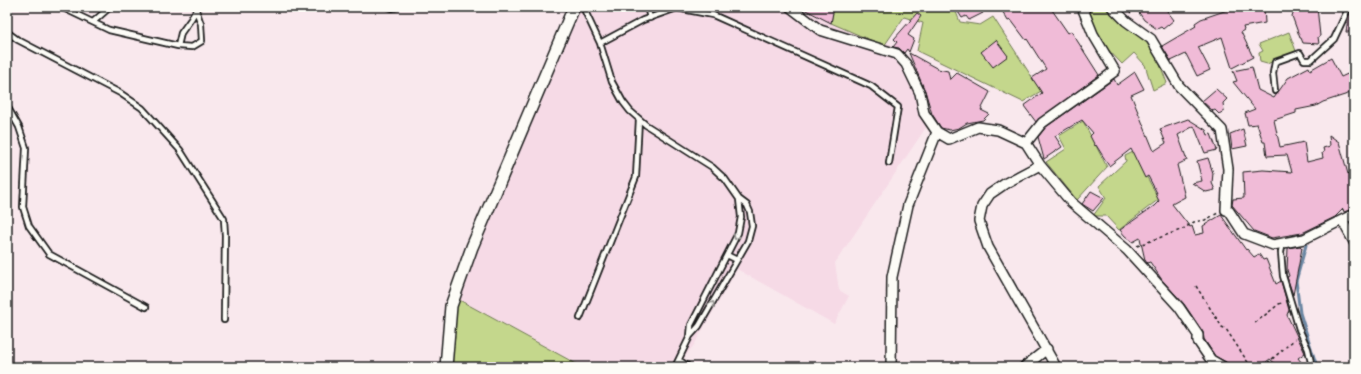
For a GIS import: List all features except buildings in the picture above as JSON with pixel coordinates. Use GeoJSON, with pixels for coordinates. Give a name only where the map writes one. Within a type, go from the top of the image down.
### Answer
{"type":"FeatureCollection","features":[{"type":"Feature","properties":{"kind":"street"},"geometry":{"type":"LineString","coordinates":[[446,367],[451,306],[476,240],[574,7]]}},
{"type":"Feature","properties":{"kind":"street"},"geometry":{"type":"LineString","coordinates":[[790,7],[820,30],[897,54],[906,64],[920,93],[924,113],[937,132],[949,139],[978,127],[998,130],[1026,144],[1040,165],[1071,202],[1127,250],[1179,307],[1198,335],[1198,342],[1211,360],[1223,367]]}},
{"type":"Feature","properties":{"kind":"street"},"geometry":{"type":"LineString","coordinates":[[1026,144],[1042,123],[1115,71],[1093,34],[1082,7]]}},
{"type":"Feature","properties":{"kind":"street"},"geometry":{"type":"LineString","coordinates":[[1112,7],[1126,21],[1151,39],[1179,86],[1222,130],[1228,169],[1226,210],[1229,211],[1244,234],[1274,245],[1304,239],[1354,214]]}},
{"type":"Feature","properties":{"kind":"street"},"geometry":{"type":"LineString","coordinates":[[891,367],[892,277],[908,206],[937,132]]}},
{"type":"Feature","properties":{"kind":"street"},"geometry":{"type":"LineString","coordinates":[[1040,165],[1006,183],[990,194],[982,206],[979,221],[988,247],[1056,367]]}},
{"type":"Feature","properties":{"kind":"street"},"geometry":{"type":"LineString","coordinates":[[1342,220],[1354,242]]}},
{"type":"Feature","properties":{"kind":"street"},"geometry":{"type":"LineString","coordinates":[[1024,367],[1046,349]]}},
{"type":"Feature","properties":{"kind":"lane"},"geometry":{"type":"LineString","coordinates":[[61,7],[109,30],[178,46],[192,47],[202,41],[201,24],[197,9]]}},
{"type":"Feature","properties":{"kind":"lane"},"geometry":{"type":"LineString","coordinates":[[93,22],[110,7]]}},
{"type":"Feature","properties":{"kind":"lane"},"geometry":{"type":"LineString","coordinates":[[389,7],[398,7]]}},
{"type":"Feature","properties":{"kind":"lane"},"geometry":{"type":"LineString","coordinates":[[583,7],[600,43],[612,82],[630,111],[638,119],[712,167],[725,179],[739,199],[748,205],[752,219],[752,226],[748,241],[699,326],[690,336],[675,367]]}},
{"type":"Feature","properties":{"kind":"lane"},"geometry":{"type":"LineString","coordinates":[[647,7],[650,18]]}},
{"type":"Feature","properties":{"kind":"lane"},"geometry":{"type":"LineString","coordinates":[[1275,90],[1273,74],[1275,62],[1300,53],[1304,60],[1311,60],[1334,39],[1349,7]]}},
{"type":"Feature","properties":{"kind":"lane"},"geometry":{"type":"LineString","coordinates":[[600,43],[650,18],[677,8],[713,15],[871,86],[898,107],[889,163]]}},
{"type":"Feature","properties":{"kind":"lane"},"geometry":{"type":"LineString","coordinates":[[178,46],[181,33],[197,9]]}},
{"type":"Feature","properties":{"kind":"lane"},"geometry":{"type":"LineString","coordinates":[[7,32],[18,40],[120,93],[142,108],[180,150],[224,219],[224,320]]}},
{"type":"Feature","properties":{"kind":"lane"},"geometry":{"type":"LineString","coordinates":[[7,106],[19,127],[26,148],[23,207],[29,226],[49,254],[146,307]]}},
{"type":"Feature","properties":{"kind":"lane"},"geometry":{"type":"LineString","coordinates":[[580,318],[636,177],[638,119]]}},
{"type":"Feature","properties":{"kind":"lane"},"geometry":{"type":"LineString","coordinates":[[690,336],[691,325],[727,255],[739,228],[741,212],[739,199]]}},
{"type":"Feature","properties":{"kind":"lane"},"geometry":{"type":"LineString","coordinates":[[1283,243],[1281,252],[1283,276],[1289,299],[1308,349],[1312,367]]}},
{"type":"Feature","properties":{"kind":"lane"},"geometry":{"type":"LineString","coordinates":[[727,255],[737,260]]}},
{"type":"Feature","properties":{"kind":"lane"},"geometry":{"type":"LineString","coordinates":[[678,360],[689,367]]}},
{"type":"Feature","properties":{"kind":"path"},"geometry":{"type":"LineString","coordinates":[[1127,250],[1183,229],[1194,222],[1205,220],[1226,210]]}},
{"type":"Feature","properties":{"kind":"path"},"geometry":{"type":"LineString","coordinates":[[1196,286],[1222,327],[1226,329],[1251,367]]}},
{"type":"Feature","properties":{"kind":"path"},"geometry":{"type":"LineString","coordinates":[[1255,323],[1279,304],[1289,299]]}},
{"type":"Feature","properties":{"kind":"path"},"geometry":{"type":"LineString","coordinates":[[1263,367],[1301,333]]}},
{"type":"Feature","properties":{"kind":"shaded area"},"geometry":{"type":"Polygon","coordinates":[[[580,7],[808,7],[903,51],[931,120],[835,263],[839,290],[849,296],[834,324],[737,269],[694,345],[677,367],[582,367],[452,296],[573,9],[580,7]]]}},
{"type":"Feature","properties":{"kind":"green space"},"geometry":{"type":"Polygon","coordinates":[[[834,7],[954,7],[960,22],[980,25],[993,17],[1041,91],[1023,102],[917,51],[923,23],[904,17],[884,46],[831,23],[834,7]]]}},
{"type":"Feature","properties":{"kind":"green space"},"geometry":{"type":"Polygon","coordinates":[[[1088,7],[1105,7],[1143,38],[1156,54],[1167,83],[1153,90],[1145,65],[1134,53],[1122,64],[1096,37],[1088,7]]]}},
{"type":"Feature","properties":{"kind":"green space"},"geometry":{"type":"Polygon","coordinates":[[[1289,32],[1296,51],[1267,64],[1260,62],[1259,53],[1263,51],[1259,44],[1289,32]]]}},
{"type":"Feature","properties":{"kind":"green space"},"geometry":{"type":"Polygon","coordinates":[[[1083,121],[1107,167],[1077,200],[1046,162],[1066,149],[1059,136],[1083,121]]]}},
{"type":"Feature","properties":{"kind":"green space"},"geometry":{"type":"Polygon","coordinates":[[[1133,152],[1159,199],[1119,230],[1106,216],[1093,216],[1106,198],[1099,186],[1126,161],[1125,156],[1133,152]]]}},
{"type":"Feature","properties":{"kind":"green space"},"geometry":{"type":"Polygon","coordinates":[[[452,296],[582,367],[559,367],[557,365],[525,363],[522,367],[441,367],[452,296]]]}},
{"type":"Feature","properties":{"kind":"waterway"},"geometry":{"type":"LineString","coordinates":[[1306,245],[1296,281],[1300,313],[1317,367]]}}]}
